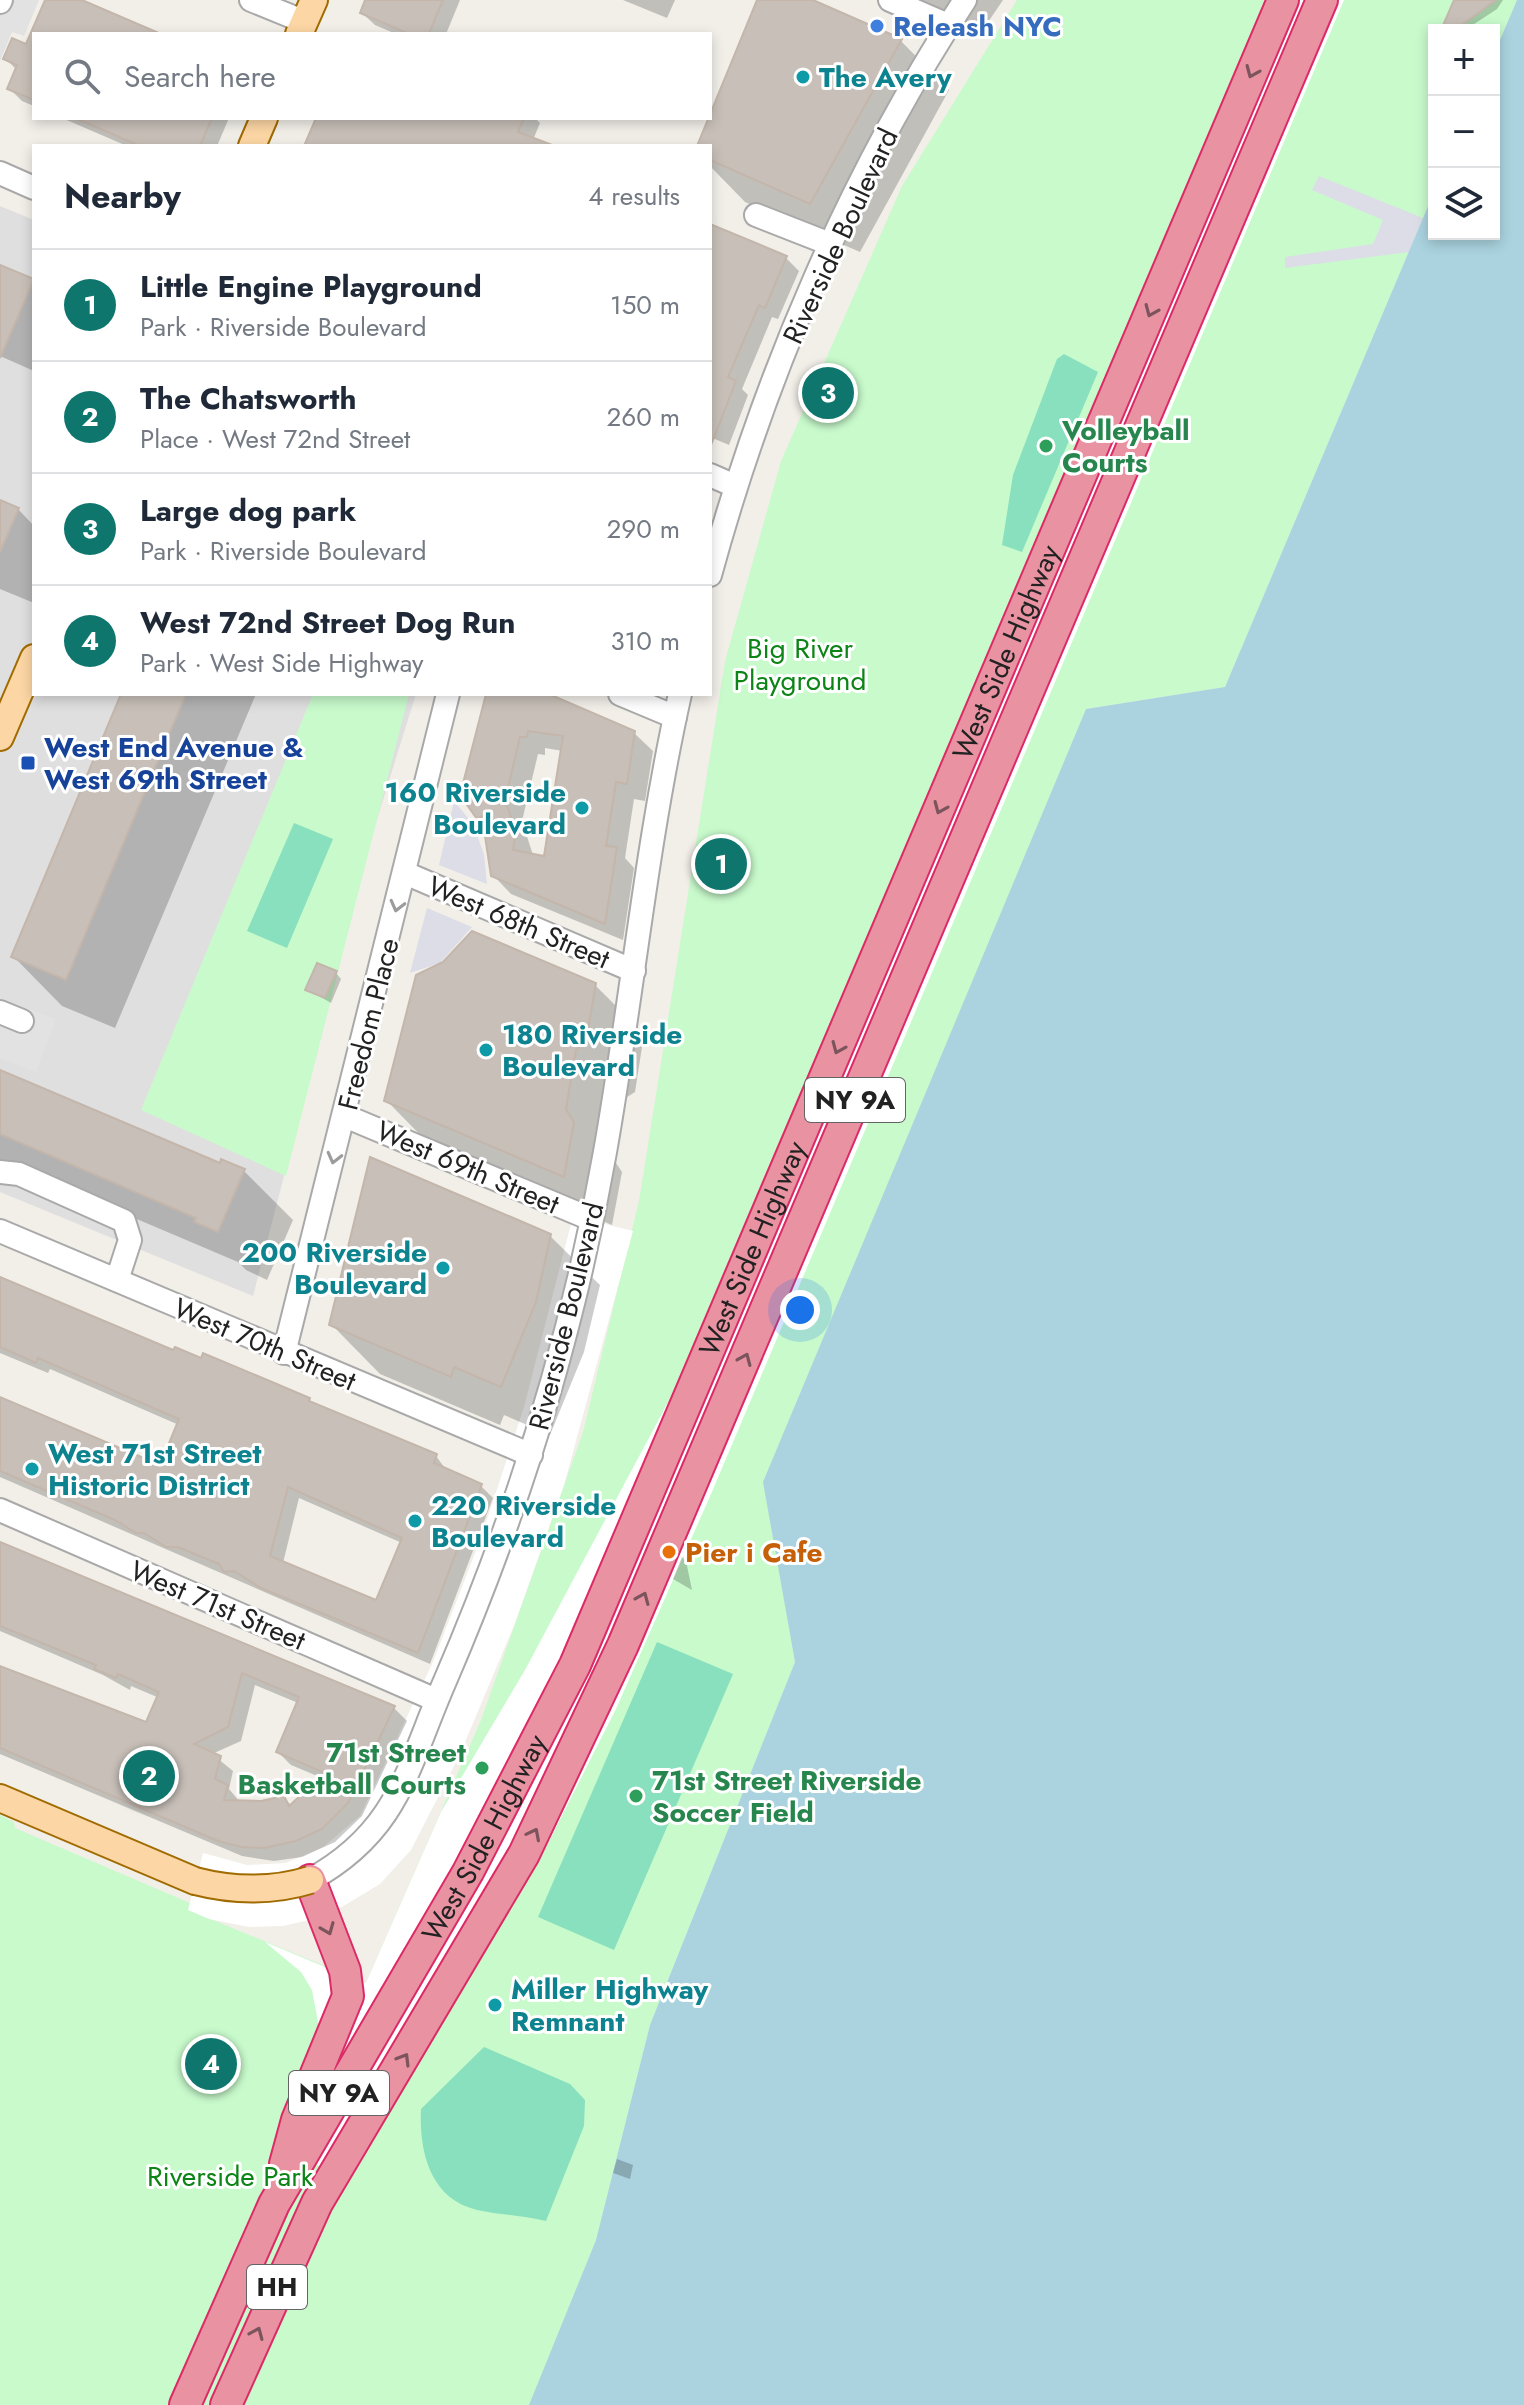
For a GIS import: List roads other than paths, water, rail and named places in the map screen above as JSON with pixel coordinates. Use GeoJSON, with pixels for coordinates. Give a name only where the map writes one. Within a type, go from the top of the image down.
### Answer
{"type":"FeatureCollection","features":[{"type":"Feature","properties":{"kind":"highway","name":"West Side Highway"},"geometry":{"type":"LineString","coordinates":[[294,2156],[379,2029],[499,1817],[575,1665],[1283,0]]}},
{"type":"Feature","properties":{"kind":"highway","name":"West Side Highway"},"geometry":{"type":"LineString","coordinates":[[334,2173],[517,1867],[623,1645],[1322,0]]}},
{"type":"Feature","properties":{"kind":"highway"},"geometry":{"type":"LineString","coordinates":[[294,2156],[297,2120],[348,1996],[345,1971],[310,1880]]}},
{"type":"Feature","properties":{"kind":"highway","name":"HH"},"geometry":{"type":"LineString","coordinates":[[185,2405],[294,2156]]}},
{"type":"Feature","properties":{"kind":"highway","name":"HH"},"geometry":{"type":"LineString","coordinates":[[226,2405],[287,2263],[334,2173]]}},
{"type":"Feature","properties":{"kind":"main road"},"geometry":{"type":"LineString","coordinates":[[253,144],[263,120]]}},
{"type":"Feature","properties":{"kind":"main road"},"geometry":{"type":"LineString","coordinates":[[0,737],[32,663]]}},
{"type":"Feature","properties":{"kind":"main road"},"geometry":{"type":"LineString","coordinates":[[0,1798],[195,1881],[230,1889],[258,1889],[310,1880]]}},
{"type":"Feature","properties":{"kind":"street"},"geometry":{"type":"LineString","coordinates":[[251,0],[306,19]]}},
{"type":"Feature","properties":{"kind":"street"},"geometry":{"type":"LineString","coordinates":[[890,0],[948,25]]}},
{"type":"Feature","properties":{"kind":"street","name":"Riverside Boulevard"},"geometry":{"type":"LineString","coordinates":[[712,568],[735,486],[830,244],[888,128],[965,0]]}},
{"type":"Feature","properties":{"kind":"street"},"geometry":{"type":"LineString","coordinates":[[0,173],[32,187]]}},
{"type":"Feature","properties":{"kind":"street"},"geometry":{"type":"LineString","coordinates":[[756,215],[830,244]]}},
{"type":"Feature","properties":{"kind":"street"},"geometry":{"type":"LineString","coordinates":[[712,476],[735,486]]}},
{"type":"Feature","properties":{"kind":"street","name":"Freedom Place"},"geometry":{"type":"LineString","coordinates":[[284,1353],[448,696]]}},
{"type":"Feature","properties":{"kind":"street"},"geometry":{"type":"LineString","coordinates":[[625,696],[675,717]]}},
{"type":"Feature","properties":{"kind":"street","name":"Riverside Boulevard"},"geometry":{"type":"LineString","coordinates":[[310,1880],[349,1855],[374,1832],[395,1799],[487,1581],[531,1455],[591,1219],[680,696]]}},
{"type":"Feature","properties":{"kind":"street","name":"West 68th Street"},"geometry":{"type":"LineString","coordinates":[[405,873],[634,971]]}},
{"type":"Feature","properties":{"kind":"street"},"geometry":{"type":"LineString","coordinates":[[0,1012],[22,1021]]}},
{"type":"Feature","properties":{"kind":"street","name":"West 69th Street"},"geometry":{"type":"LineString","coordinates":[[345,1116],[591,1219]]}},
{"type":"Feature","properties":{"kind":"street"},"geometry":{"type":"LineString","coordinates":[[0,1172],[19,1174],[124,1221],[130,1240],[117,1280]]}},
{"type":"Feature","properties":{"kind":"street","name":"West 70th Street"},"geometry":{"type":"LineString","coordinates":[[0,1231],[531,1455]]}},
{"type":"Feature","properties":{"kind":"street","name":"West 71st Street"},"geometry":{"type":"LineString","coordinates":[[0,1510],[436,1700]]}},
{"type":"Feature","properties":{"kind":"water"},"geometry":{"type":"Polygon","coordinates":[[[1517,0],[1524,0],[1524,2405],[529,2405],[596,2240],[650,2025],[795,1662],[763,1482],[1086,709],[1225,687],[1428,206],[1428,240],[1500,240],[1500,40],[1517,0]]]}},
{"type":"Feature","properties":{"kind":"place","name":"Releash NYC"},"geometry":{"type":"Point","coordinates":[877,26]}},
{"type":"Feature","properties":{"kind":"place","name":"The Avery"},"geometry":{"type":"Point","coordinates":[803,77]}},
{"type":"Feature","properties":{"kind":"place","name":"Large dog park"},"geometry":{"type":"Point","coordinates":[828,393]}},
{"type":"Feature","properties":{"kind":"place","name":"Volleyball Courts"},"geometry":{"type":"Point","coordinates":[1046,446]}},
{"type":"Feature","properties":{"kind":"place","name":"West End Avenue & West 69th Street"},"geometry":{"type":"Point","coordinates":[28,763]}},
{"type":"Feature","properties":{"kind":"place","name":"160 Riverside Boulevard"},"geometry":{"type":"Point","coordinates":[582,808]}},
{"type":"Feature","properties":{"kind":"place","name":"Little Engine Playground"},"geometry":{"type":"Point","coordinates":[721,864]}},
{"type":"Feature","properties":{"kind":"place","name":"180 Riverside Boulevard"},"geometry":{"type":"Point","coordinates":[486,1050]}},
{"type":"Feature","properties":{"kind":"place","name":"200 Riverside Boulevard"},"geometry":{"type":"Point","coordinates":[443,1268]}},
{"type":"Feature","properties":{"kind":"place","name":"West 71st Street Historic District"},"geometry":{"type":"Point","coordinates":[32,1469]}},
{"type":"Feature","properties":{"kind":"place","name":"220 Riverside Boulevard"},"geometry":{"type":"Point","coordinates":[415,1521]}},
{"type":"Feature","properties":{"kind":"place","name":"Pier i Cafe"},"geometry":{"type":"Point","coordinates":[669,1552]}},
{"type":"Feature","properties":{"kind":"place","name":"71st Street Basketball Courts"},"geometry":{"type":"Point","coordinates":[482,1768]}},
{"type":"Feature","properties":{"kind":"place","name":"The Chatsworth"},"geometry":{"type":"Point","coordinates":[149,1776]}},
{"type":"Feature","properties":{"kind":"place","name":"71st Street Riverside Soccer Field"},"geometry":{"type":"Point","coordinates":[636,1796]}},
{"type":"Feature","properties":{"kind":"place","name":"Miller Highway Remnant"},"geometry":{"type":"Point","coordinates":[495,2005]}},
{"type":"Feature","properties":{"kind":"place","name":"West 72nd Street Dog Run"},"geometry":{"type":"Point","coordinates":[211,2064]}},
{"type":"Feature","properties":{"kind":"park label","name":"Big River Playground"},"geometry":{"type":"Point","coordinates":[800,664]}},
{"type":"Feature","properties":{"kind":"park label","name":"Riverside Park"},"geometry":{"type":"Point","coordinates":[230,2176]}}]}
